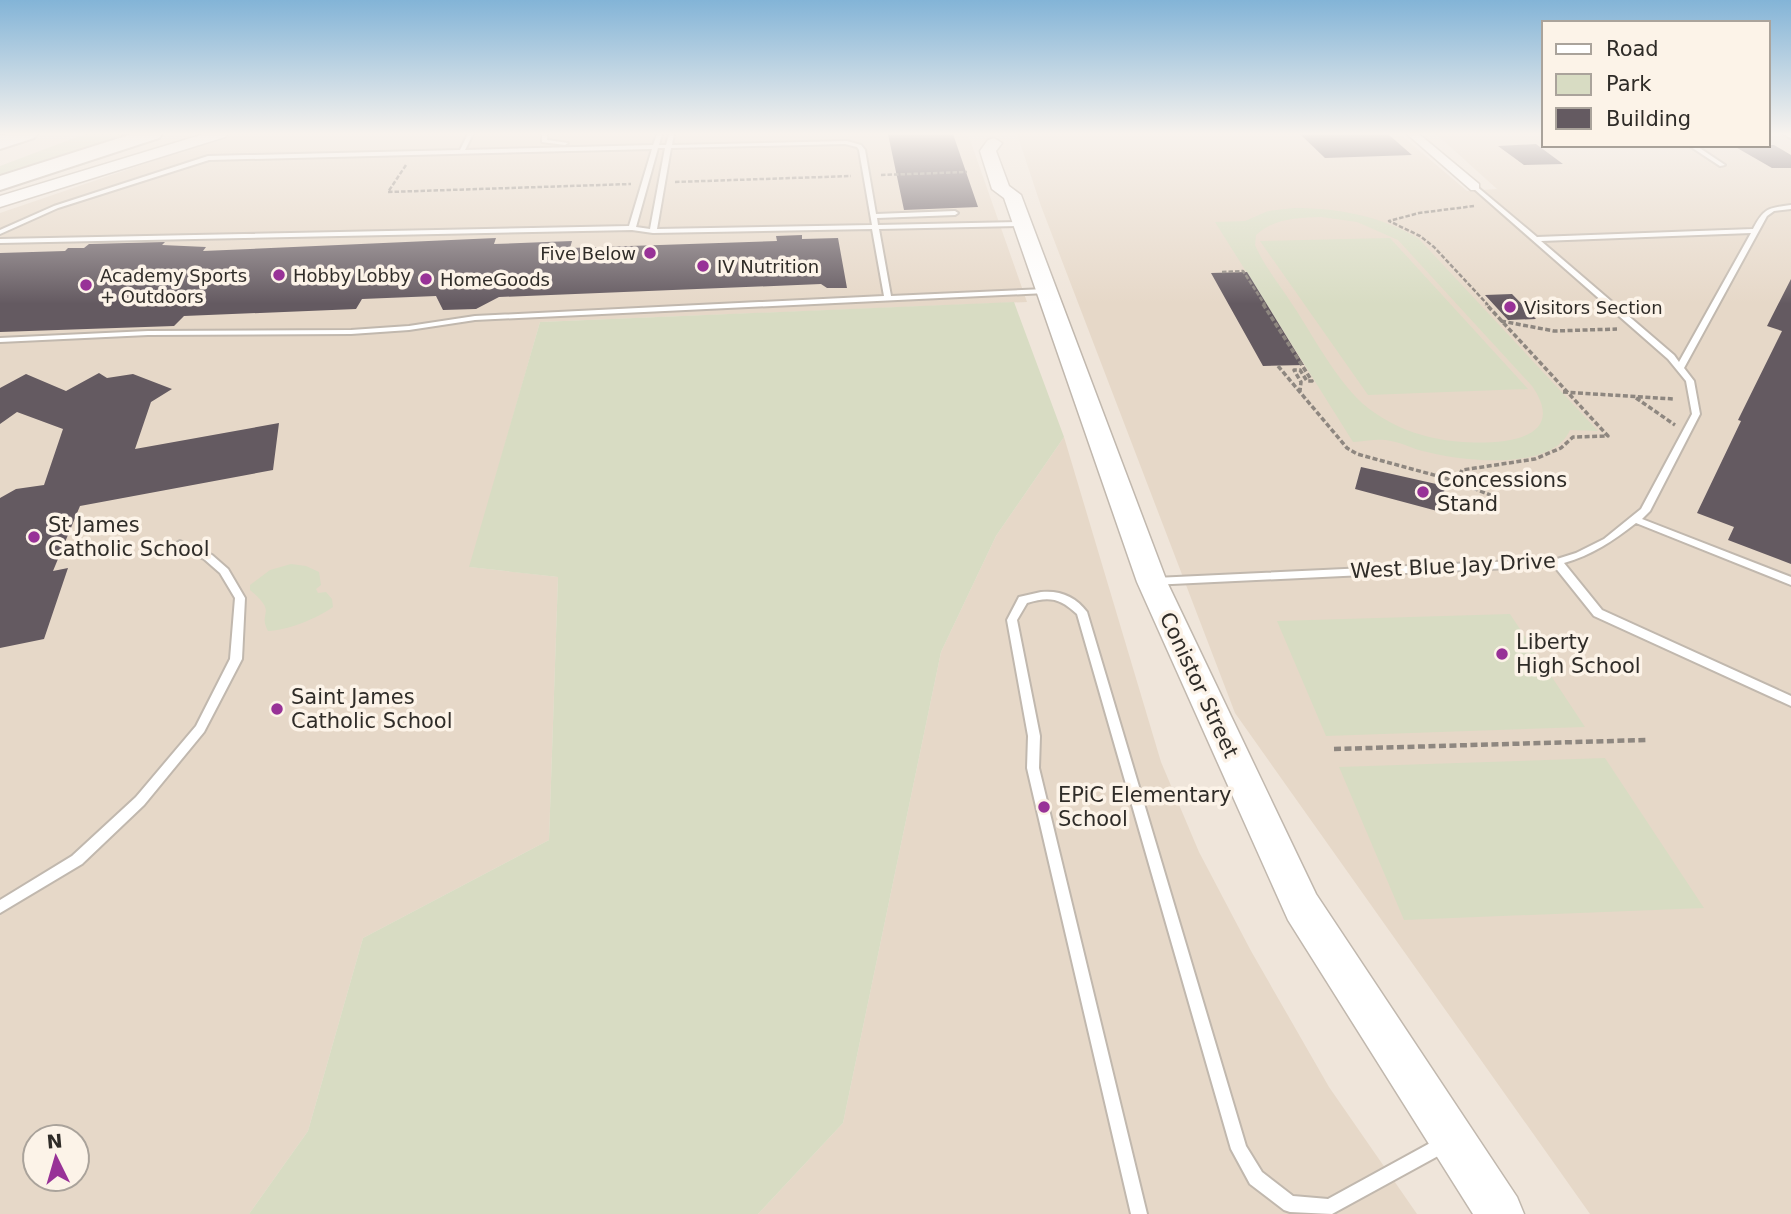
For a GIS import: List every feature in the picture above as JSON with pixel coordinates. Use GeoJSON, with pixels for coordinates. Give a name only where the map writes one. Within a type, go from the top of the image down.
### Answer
{"type":"FeatureCollection","features":[{"type":"Feature","properties":{"kind":"main road"},"geometry":{"type":"LineString","coordinates":[[0,201],[34,191]]}},
{"type":"Feature","properties":{"kind":"main road","name":"Conistor Street"},"geometry":{"type":"LineString","coordinates":[[1002,191],[1017,209],[1152,582],[1302,907],[1500,1214]]}},
{"type":"Feature","properties":{"kind":"lane"},"geometry":{"type":"LineString","coordinates":[[0,232],[56,207],[107,191]]}},
{"type":"Feature","properties":{"kind":"lane"},"geometry":{"type":"LineString","coordinates":[[632,229],[643,191]]}},
{"type":"Feature","properties":{"kind":"lane"},"geometry":{"type":"LineString","coordinates":[[653,231],[661,191]]}},
{"type":"Feature","properties":{"kind":"lane"},"geometry":{"type":"LineString","coordinates":[[870,191],[888,299]]}},
{"type":"Feature","properties":{"kind":"lane","name":"West Blue Jay Drive"},"geometry":{"type":"LineString","coordinates":[[1152,582],[1557,562],[1580,555],[1606,541],[1645,511],[1696,414],[1690,382],[1671,357],[1479,191]]}},
{"type":"Feature","properties":{"kind":"lane"},"geometry":{"type":"LineString","coordinates":[[1680,368],[1764,215],[1772,209],[1791,207]]}},
{"type":"Feature","properties":{"kind":"lane"},"geometry":{"type":"LineString","coordinates":[[0,241],[876,225],[1017,209]]}},
{"type":"Feature","properties":{"kind":"lane"},"geometry":{"type":"LineString","coordinates":[[874,216],[955,213]]}},
{"type":"Feature","properties":{"kind":"lane"},"geometry":{"type":"LineString","coordinates":[[1535,240],[1755,231]]}},
{"type":"Feature","properties":{"kind":"lane"},"geometry":{"type":"LineString","coordinates":[[0,340],[148,333],[351,332],[409,328],[475,317],[1046,291]]}},
{"type":"Feature","properties":{"kind":"lane"},"geometry":{"type":"LineString","coordinates":[[1636,520],[1791,581]]}},
{"type":"Feature","properties":{"kind":"lane"},"geometry":{"type":"LineString","coordinates":[[0,907],[77,860],[140,801],[200,729],[236,659],[240,598],[224,571],[208,557],[180,544]]}},
{"type":"Feature","properties":{"kind":"lane"},"geometry":{"type":"LineString","coordinates":[[1557,562],[1598,613],[1791,701]]}},
{"type":"Feature","properties":{"kind":"lane"},"geometry":{"type":"LineString","coordinates":[[1139,1214],[1033,768],[1034,736],[1012,620],[1023,600],[1045,593],[1068,598],[1082,612],[1239,1149],[1256,1178],[1289,1209],[1329,1207],[1451,1139]]}},
{"type":"Feature","properties":{"kind":"path"},"geometry":{"type":"LineString","coordinates":[[389,191],[426,191]]}},
{"type":"Feature","properties":{"kind":"path"},"geometry":{"type":"LineString","coordinates":[[1456,481],[1462,470],[1524,463],[1551,455],[1573,437],[1608,436],[1565,393],[1434,247],[1420,236],[1389,220],[1481,205]]}},
{"type":"Feature","properties":{"kind":"path"},"geometry":{"type":"LineString","coordinates":[[1222,272],[1243,271],[1300,366],[1312,381],[1307,381],[1300,370],[1294,370],[1301,382],[1300,392]]}},
{"type":"Feature","properties":{"kind":"path"},"geometry":{"type":"LineString","coordinates":[[1501,321],[1554,331],[1624,328]]}},
{"type":"Feature","properties":{"kind":"path"},"geometry":{"type":"LineString","coordinates":[[1278,366],[1347,448],[1357,454],[1456,481],[1500,499]]}},
{"type":"Feature","properties":{"kind":"path"},"geometry":{"type":"LineString","coordinates":[[1565,393],[1674,400]]}},
{"type":"Feature","properties":{"kind":"path"},"geometry":{"type":"LineString","coordinates":[[1635,397],[1677,426]]}},
{"type":"Feature","properties":{"kind":"path"},"geometry":{"type":"LineString","coordinates":[[1334,749],[1646,740]]}},
{"type":"Feature","properties":{"kind":"shaded area","name":"Saint James Catholic School"},"geometry":{"type":"Polygon","coordinates":[[[66,191],[988,191],[1027,302],[540,322],[470,567],[558,577],[549,840],[363,938],[308,1131],[249,1214],[0,1214],[0,213],[66,191]]]}},
{"type":"Feature","properties":{"kind":"shaded area","name":"Liberty High School"},"geometry":{"type":"Polygon","coordinates":[[[1036,191],[1791,191],[1791,1214],[1590,1214],[1235,713],[1036,191]]]}},
{"type":"Feature","properties":{"kind":"shaded area","name":"EPiC Elementary School"},"geometry":{"type":"Polygon","coordinates":[[[1064,437],[1161,762],[1199,852],[1251,951],[1329,1087],[1417,1214],[758,1214],[843,1123],[941,652],[996,536],[1064,437]]]}},
{"type":"Feature","properties":{"kind":"green space"},"geometry":{"type":"Polygon","coordinates":[[[1294,208],[1343,212],[1390,224],[1419,239],[1598,431],[1570,430],[1560,443],[1545,452],[1526,458],[1505,460],[1442,455],[1387,440],[1353,442],[1215,222],[1245,221],[1268,211],[1294,208]],[[1321,217],[1287,220],[1271,225],[1256,235],[1255,245],[1267,268],[1340,378],[1363,403],[1382,418],[1430,437],[1475,443],[1496,442],[1516,439],[1531,432],[1541,422],[1542,407],[1532,386],[1398,240],[1357,222],[1321,217]]]}},
{"type":"Feature","properties":{"kind":"green space"},"geometry":{"type":"Polygon","coordinates":[[[1390,238],[1528,389],[1368,395],[1260,241],[1390,238]]]}},
{"type":"Feature","properties":{"kind":"green space"},"geometry":{"type":"Polygon","coordinates":[[[1014,302],[1064,437],[996,536],[941,652],[843,1123],[758,1214],[249,1214],[308,1131],[363,938],[549,840],[558,577],[469,567],[540,322],[1014,302]]]}},
{"type":"Feature","properties":{"kind":"green space"},"geometry":{"type":"Polygon","coordinates":[[[291,564],[306,566],[319,572],[321,585],[316,589],[318,593],[326,592],[332,599],[333,607],[302,623],[268,631],[265,624],[266,608],[250,590],[250,585],[270,570],[291,564]]]}},
{"type":"Feature","properties":{"kind":"green space"},"geometry":{"type":"Polygon","coordinates":[[[1510,614],[1585,727],[1326,736],[1277,621],[1510,614]]]}},
{"type":"Feature","properties":{"kind":"green space"},"geometry":{"type":"Polygon","coordinates":[[[1605,758],[1704,908],[1404,920],[1339,767],[1605,758]]]}},
{"type":"Feature","properties":{"kind":"building"},"geometry":{"type":"Polygon","coordinates":[[[900,191],[972,191],[978,207],[904,210],[900,191]]]}},
{"type":"Feature","properties":{"kind":"building"},"geometry":{"type":"Polygon","coordinates":[[[802,235],[802,239],[838,238],[847,288],[827,288],[821,284],[499,297],[476,309],[443,310],[436,296],[362,299],[356,309],[184,316],[174,326],[0,332],[0,253],[65,251],[68,248],[84,248],[89,244],[165,242],[162,245],[206,247],[203,251],[496,238],[494,244],[572,241],[570,248],[777,241],[776,236],[802,235]]]}},
{"type":"Feature","properties":{"kind":"building"},"geometry":{"type":"Polygon","coordinates":[[[1247,272],[1304,365],[1263,366],[1211,273],[1247,272]]]}},
{"type":"Feature","properties":{"kind":"building"},"geometry":{"type":"Polygon","coordinates":[[[1791,279],[1791,564],[1728,540],[1734,527],[1697,513],[1741,421],[1738,420],[1782,331],[1767,326],[1791,279]]]}},
{"type":"Feature","properties":{"kind":"building","name":"Visitors Section"},"geometry":{"type":"Polygon","coordinates":[[[1512,294],[1536,319],[1508,320],[1485,295],[1512,294]]]}},
{"type":"Feature","properties":{"kind":"building","name":"St James Catholic School"},"geometry":{"type":"Polygon","coordinates":[[[99,373],[107,378],[133,374],[172,389],[151,402],[135,449],[279,423],[273,470],[80,506],[53,571],[68,568],[44,639],[0,648],[0,498],[16,489],[44,485],[63,429],[17,412],[0,424],[0,388],[26,374],[66,391],[99,373]]]}},
{"type":"Feature","properties":{"kind":"building"},"geometry":{"type":"Polygon","coordinates":[[[1361,467],[1445,486],[1441,512],[1355,489],[1361,467]]]}},
{"type":"Feature","properties":{"kind":"place","name":"Five Below"},"geometry":{"type":"Point","coordinates":[650,253]}},
{"type":"Feature","properties":{"kind":"place","name":"IV Nutrition"},"geometry":{"type":"Point","coordinates":[703,266]}},
{"type":"Feature","properties":{"kind":"place","name":"Hobby Lobby"},"geometry":{"type":"Point","coordinates":[279,275]}},
{"type":"Feature","properties":{"kind":"place","name":"HomeGoods"},"geometry":{"type":"Point","coordinates":[426,279]}},
{"type":"Feature","properties":{"kind":"place","name":"Academy Sports + Outdoors"},"geometry":{"type":"Point","coordinates":[86,285]}},
{"type":"Feature","properties":{"kind":"place","name":"Visitors Section"},"geometry":{"type":"Point","coordinates":[1510,307]}},
{"type":"Feature","properties":{"kind":"place","name":"Concessions Stand"},"geometry":{"type":"Point","coordinates":[1423,492]}},
{"type":"Feature","properties":{"kind":"place","name":"St James Catholic School"},"geometry":{"type":"Point","coordinates":[34,537]}},
{"type":"Feature","properties":{"kind":"place","name":"Liberty High School"},"geometry":{"type":"Point","coordinates":[1502,654]}},
{"type":"Feature","properties":{"kind":"place","name":"Saint James Catholic School"},"geometry":{"type":"Point","coordinates":[277,709]}},
{"type":"Feature","properties":{"kind":"place","name":"EPiC Elementary School"},"geometry":{"type":"Point","coordinates":[1044,807]}}]}
